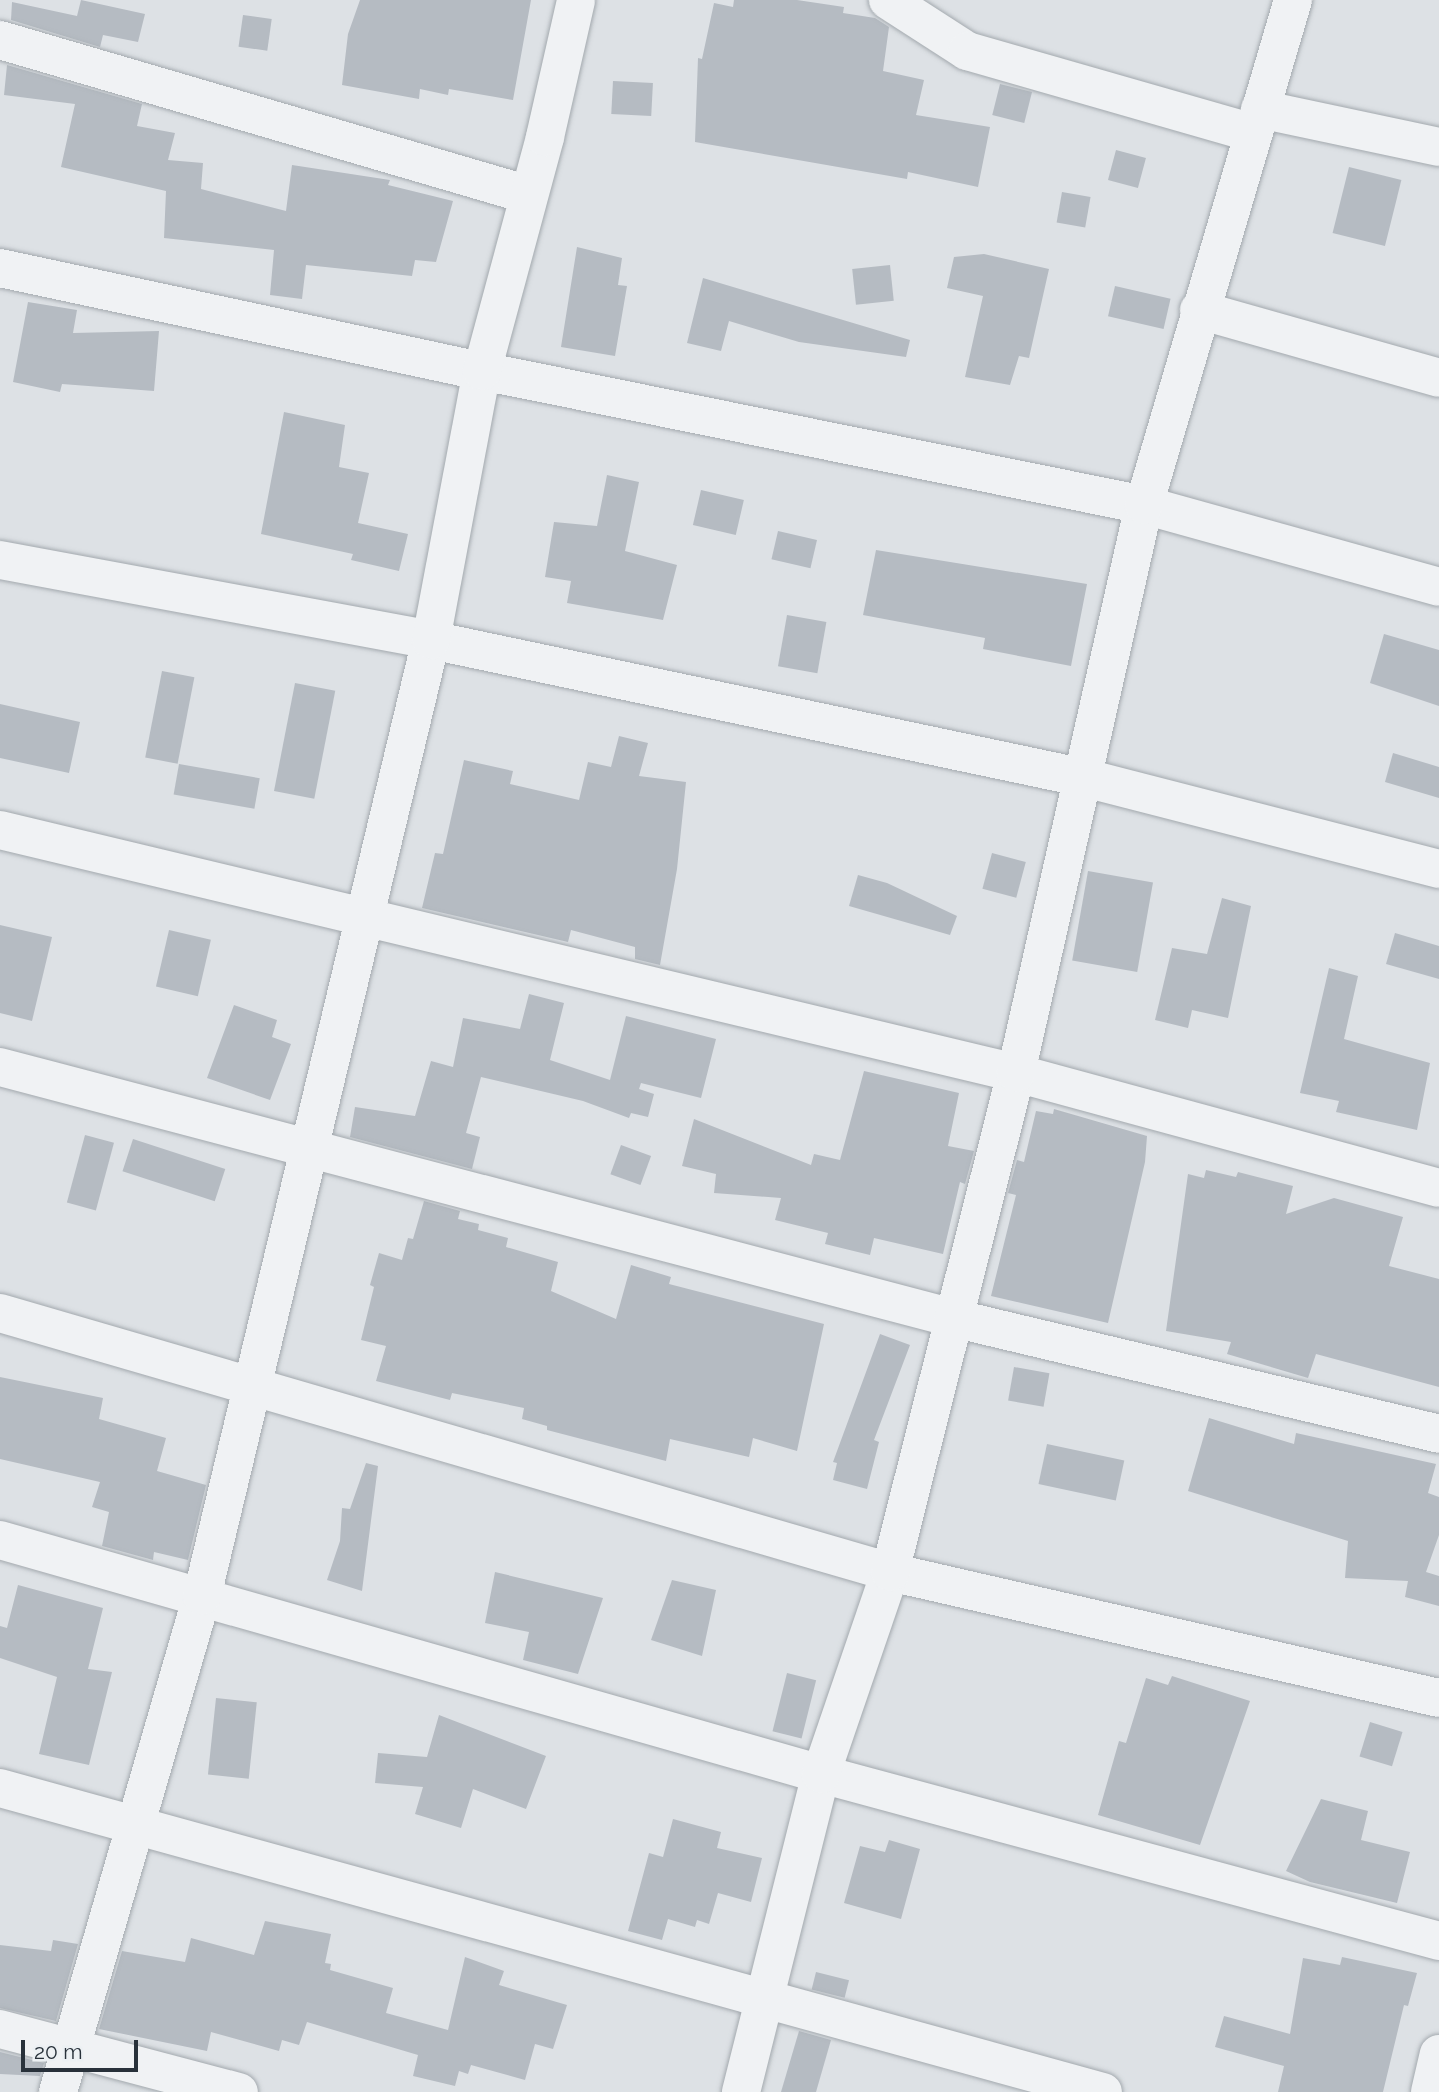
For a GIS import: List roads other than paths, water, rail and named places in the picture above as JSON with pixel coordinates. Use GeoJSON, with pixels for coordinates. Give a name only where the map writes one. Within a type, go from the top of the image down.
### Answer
{"type":"FeatureCollection","features":[{"type":"Feature","properties":{"kind":"street"},"geometry":{"type":"LineString","coordinates":[[58,2092],[68,2047],[137,1824],[202,1596],[432,640],[482,371],[529,195],[576,0]]}},
{"type":"Feature","properties":{"kind":"street"},"geometry":{"type":"LineString","coordinates":[[888,0],[967,51],[1257,121],[1439,147]]}},
{"type":"Feature","properties":{"kind":"street"},"geometry":{"type":"LineString","coordinates":[[741,2092],[821,1774],[890,1572],[1016,1073],[1085,778],[1144,505],[1199,310],[1293,0]]}},
{"type":"Feature","properties":{"kind":"street"},"geometry":{"type":"LineString","coordinates":[[0,40],[529,195]]}},
{"type":"Feature","properties":{"kind":"street"},"geometry":{"type":"LineString","coordinates":[[0,268],[482,371],[1144,505],[1439,587]]}},
{"type":"Feature","properties":{"kind":"street"},"geometry":{"type":"LineString","coordinates":[[1199,310],[1439,378]]}},
{"type":"Feature","properties":{"kind":"street"},"geometry":{"type":"LineString","coordinates":[[0,559],[432,640],[1085,778],[1439,869]]}},
{"type":"Feature","properties":{"kind":"street"},"geometry":{"type":"LineString","coordinates":[[0,830],[367,915],[1016,1073],[1439,1188]]}},
{"type":"Feature","properties":{"kind":"street"},"geometry":{"type":"LineString","coordinates":[[0,1067],[953,1318],[1439,1434]]}},
{"type":"Feature","properties":{"kind":"street"},"geometry":{"type":"LineString","coordinates":[[0,1313],[890,1572],[1439,1698]]}},
{"type":"Feature","properties":{"kind":"street"},"geometry":{"type":"LineString","coordinates":[[0,1540],[821,1774],[1439,1941]]}},
{"type":"Feature","properties":{"kind":"street"},"geometry":{"type":"LineString","coordinates":[[0,1788],[1103,2092]]}},
{"type":"Feature","properties":{"kind":"street"},"geometry":{"type":"LineString","coordinates":[[0,2029],[239,2092]]}},
{"type":"Feature","properties":{"kind":"street"},"geometry":{"type":"LineString","coordinates":[[1430,2092],[1439,2054]]}}]}
